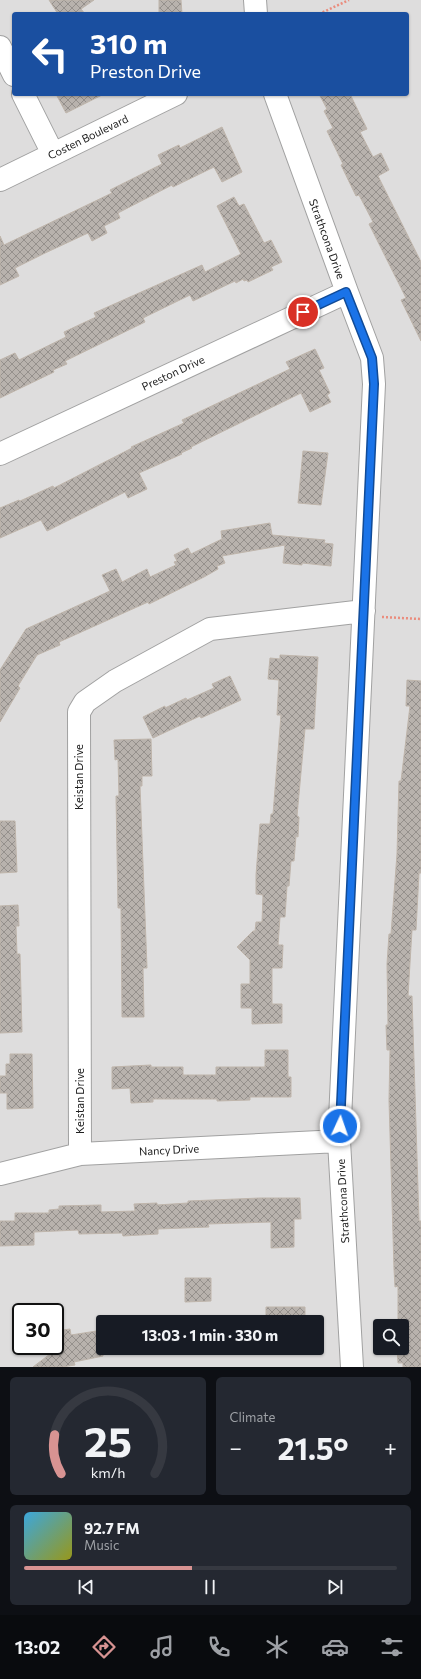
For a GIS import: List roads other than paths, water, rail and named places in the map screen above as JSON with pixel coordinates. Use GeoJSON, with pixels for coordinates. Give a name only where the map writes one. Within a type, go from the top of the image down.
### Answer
{"type":"FeatureCollection","features":[{"type":"Feature","properties":{"kind":"street"},"geometry":{"type":"LineString","coordinates":[[255,0],[256,12]]}},
{"type":"Feature","properties":{"kind":"street"},"geometry":{"type":"LineString","coordinates":[[0,47],[12,71]]}},
{"type":"Feature","properties":{"kind":"street"},"geometry":{"type":"LineString","coordinates":[[24,96],[53,154]]}},
{"type":"Feature","properties":{"kind":"street","name":"Costen Boulevard"},"geometry":{"type":"LineString","coordinates":[[0,180],[172,96]]}},
{"type":"Feature","properties":{"kind":"street","name":"Strathcona Drive"},"geometry":{"type":"LineString","coordinates":[[276,96],[346,292],[372,358],[374,384],[340,1141],[352,1367]]}},
{"type":"Feature","properties":{"kind":"street","name":"Preston Drive"},"geometry":{"type":"LineString","coordinates":[[0,454],[346,292]]}},
{"type":"Feature","properties":{"kind":"street","name":"Keistan Drive"},"geometry":{"type":"LineString","coordinates":[[80,1154],[79,712],[85,702],[115,681],[210,629],[364,611]]}},
{"type":"Feature","properties":{"kind":"street","name":"Nancy Drive"},"geometry":{"type":"LineString","coordinates":[[0,1174],[80,1154],[340,1141]]}}]}
